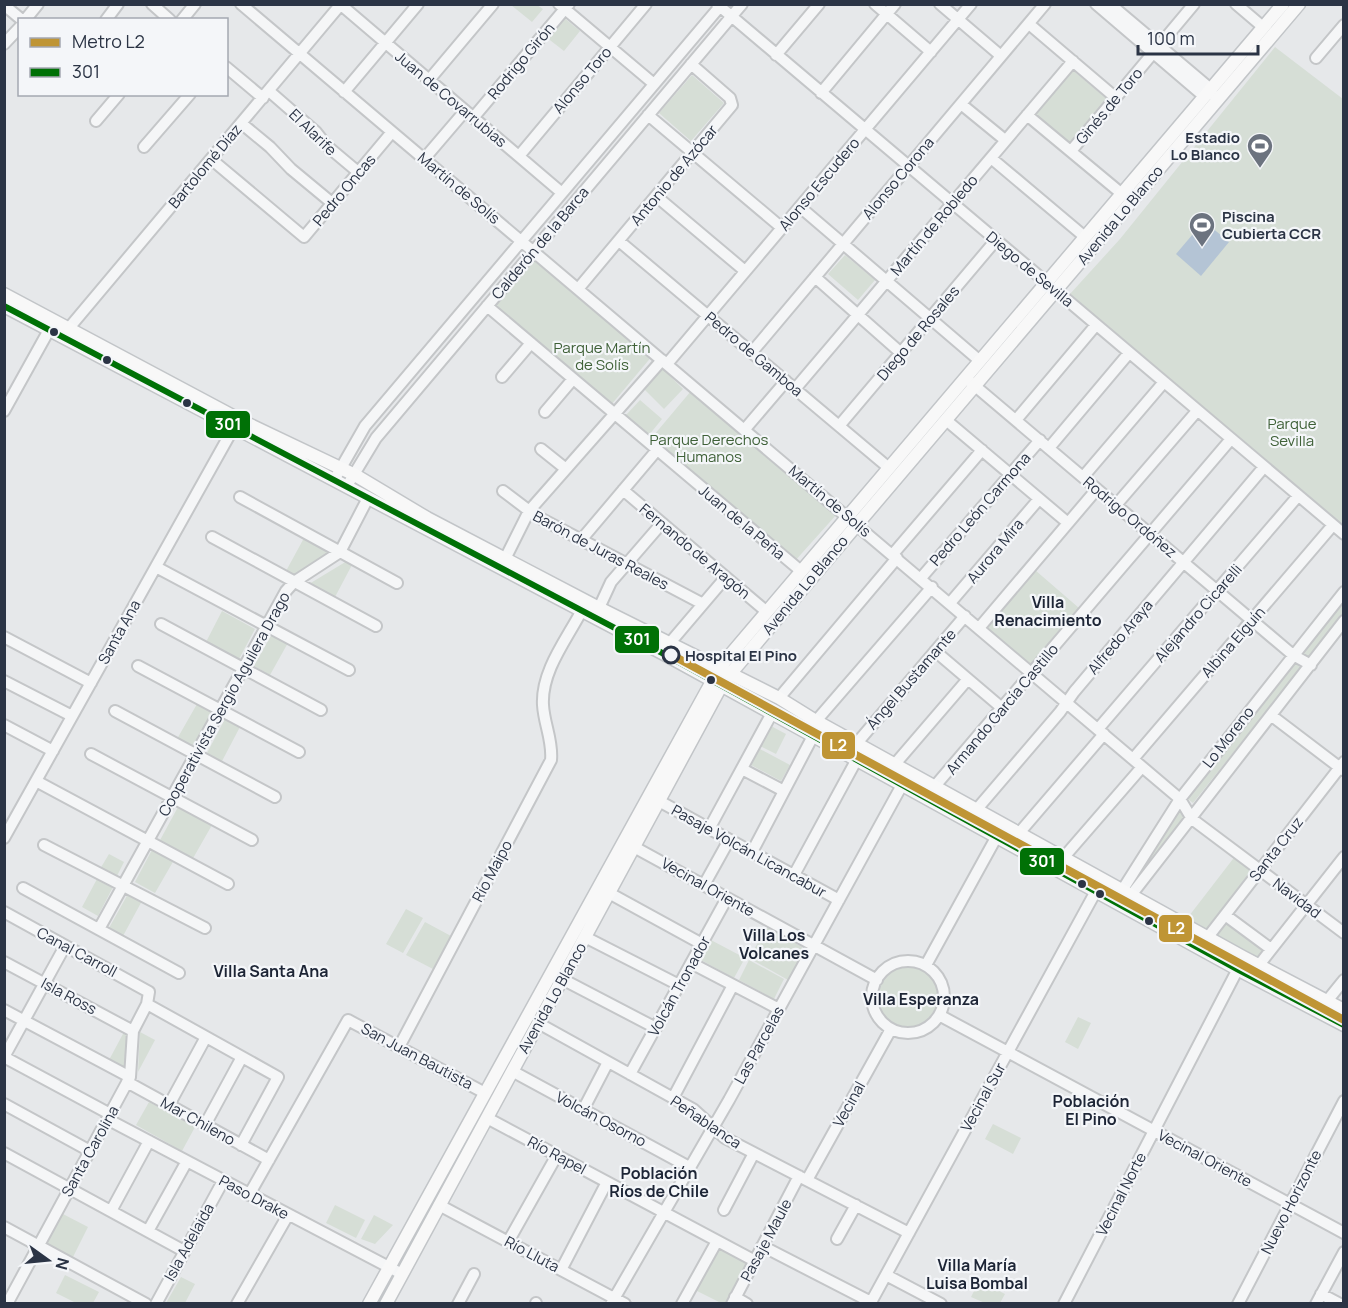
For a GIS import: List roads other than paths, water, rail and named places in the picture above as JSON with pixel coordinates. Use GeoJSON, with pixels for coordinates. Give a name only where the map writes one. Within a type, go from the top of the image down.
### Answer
{"type":"FeatureCollection","features":[{"type":"Feature","properties":{"kind":"main road","name":"Avenida Lo Blanco"},"geometry":{"type":"LineString","coordinates":[[369,1304],[485,1093],[725,670],[767,612],[801,572],[946,420],[970,382],[980,361],[1051,287],[1085,237],[1283,4]]}},
{"type":"Feature","properties":{"kind":"main road","name":"Avenida Lo Blanco"},"geometry":{"type":"LineString","coordinates":[[725,670],[852,520],[889,468],[970,382],[1051,287],[1218,100],[1299,4]]}},
{"type":"Feature","properties":{"kind":"main road"},"geometry":{"type":"LineString","coordinates":[[4,294],[246,423],[355,475],[505,564],[717,683],[1237,969],[1344,1025]]}},
{"type":"Feature","properties":{"kind":"main road"},"geometry":{"type":"LineString","coordinates":[[4,306],[368,498],[505,564]]}},
{"type":"Feature","properties":{"kind":"main road"},"geometry":{"type":"LineString","coordinates":[[590,611],[669,644],[778,698],[1244,957],[1344,1010]]}},
{"type":"Feature","properties":{"kind":"main road","name":"Avenida Lo Blanco"},"geometry":{"type":"LineString","coordinates":[[389,1302],[439,1205],[659,801],[717,683]]}},
{"type":"Feature","properties":{"kind":"main road"},"geometry":{"type":"LineString","coordinates":[[1110,898],[1121,898],[1127,892]]}},
{"type":"Feature","properties":{"kind":"street"},"geometry":{"type":"LineString","coordinates":[[26,18],[38,4]]}},
{"type":"Feature","properties":{"kind":"street"},"geometry":{"type":"LineString","coordinates":[[108,18],[118,4]]}},
{"type":"Feature","properties":{"kind":"street"},"geometry":{"type":"LineString","coordinates":[[152,4],[168,18]]}},
{"type":"Feature","properties":{"kind":"street"},"geometry":{"type":"LineString","coordinates":[[184,18],[195,4]]}},
{"type":"Feature","properties":{"kind":"street","name":"Martín de Solís"},"geometry":{"type":"LineString","coordinates":[[241,4],[1180,799],[1192,819]]}},
{"type":"Feature","properties":{"kind":"street"},"geometry":{"type":"LineString","coordinates":[[344,92],[418,4]]}},
{"type":"Feature","properties":{"kind":"street"},"geometry":{"type":"LineString","coordinates":[[429,80],[493,4]]}},
{"type":"Feature","properties":{"kind":"street","name":"Alonso Toro"},"geometry":{"type":"LineString","coordinates":[[519,156],[646,4]]}},
{"type":"Feature","properties":{"kind":"street","name":"Calderón de la Barca"},"geometry":{"type":"LineString","coordinates":[[340,483],[355,475],[373,443],[384,429],[741,4]]}},
{"type":"Feature","properties":{"kind":"street"},"geometry":{"type":"LineString","coordinates":[[776,55],[819,4]]}},
{"type":"Feature","properties":{"kind":"street"},"geometry":{"type":"LineString","coordinates":[[874,4],[931,52]]}},
{"type":"Feature","properties":{"kind":"street"},"geometry":{"type":"LineString","coordinates":[[821,93],[895,4]]}},
{"type":"Feature","properties":{"kind":"street"},"geometry":{"type":"LineString","coordinates":[[940,4],[1001,56]]}},
{"type":"Feature","properties":{"kind":"street","name":"Alonso Escudero"},"geometry":{"type":"LineString","coordinates":[[505,564],[529,511],[614,414],[708,316],[971,4]]}},
{"type":"Feature","properties":{"kind":"street","name":"Alonso Corona"},"geometry":{"type":"LineString","coordinates":[[752,352],[1045,4]]}},
{"type":"Feature","properties":{"kind":"street"},"geometry":{"type":"LineString","coordinates":[[1096,4],[1156,50]]}},
{"type":"Feature","properties":{"kind":"street"},"geometry":{"type":"LineString","coordinates":[[1110,4],[1199,92],[1208,91],[1218,100]]}},
{"type":"Feature","properties":{"kind":"street","name":"Ginés de Toro"},"geometry":{"type":"LineString","coordinates":[[1071,152],[1194,4]]}},
{"type":"Feature","properties":{"kind":"street"},"geometry":{"type":"LineString","coordinates":[[1236,4],[1263,27]]}},
{"type":"Feature","properties":{"kind":"street"},"geometry":{"type":"LineString","coordinates":[[4,5],[21,18]]}},
{"type":"Feature","properties":{"kind":"street","name":"Bartolomé Díaz"},"geometry":{"type":"LineString","coordinates":[[69,328],[341,5]]}},
{"type":"Feature","properties":{"kind":"street","name":"Juan de Covarrubias"},"geometry":{"type":"LineString","coordinates":[[341,5],[562,193]]}},
{"type":"Feature","properties":{"kind":"street","name":"Calderón de la Barca"},"geometry":{"type":"LineString","coordinates":[[340,483],[341,468],[360,433],[370,420],[719,5]]}},
{"type":"Feature","properties":{"kind":"street","name":"Diego de Sevilla"},"geometry":{"type":"LineString","coordinates":[[719,5],[1344,534]]}},
{"type":"Feature","properties":{"kind":"street"},"geometry":{"type":"LineString","coordinates":[[564,6],[654,84]]}},
{"type":"Feature","properties":{"kind":"street","name":"Rodrigo Girón"},"geometry":{"type":"LineString","coordinates":[[424,159],[469,114],[564,6]]}},
{"type":"Feature","properties":{"kind":"street"},"geometry":{"type":"LineString","coordinates":[[1029,24],[1116,98]]}},
{"type":"Feature","properties":{"kind":"street"},"geometry":{"type":"LineString","coordinates":[[1316,58],[1344,26]]}},
{"type":"Feature","properties":{"kind":"street"},"geometry":{"type":"LineString","coordinates":[[4,44],[18,29]]}},
{"type":"Feature","properties":{"kind":"street","name":"Martín de Robledo"},"geometry":{"type":"LineString","coordinates":[[795,389],[1072,61]]}},
{"type":"Feature","properties":{"kind":"street","name":"Antonio de Azócar"},"geometry":{"type":"LineString","coordinates":[[578,289],[731,107],[730,98],[691,64]]}},
{"type":"Feature","properties":{"kind":"street","name":"El Alarife"},"geometry":{"type":"LineString","coordinates":[[228,68],[316,132],[327,146],[358,172]]}},
{"type":"Feature","properties":{"kind":"street"},"geometry":{"type":"LineString","coordinates":[[96,121],[117,96]]}},
{"type":"Feature","properties":{"kind":"street"},"geometry":{"type":"LineString","coordinates":[[144,147],[188,96]]}},
{"type":"Feature","properties":{"kind":"street"},"geometry":{"type":"LineString","coordinates":[[961,104],[1005,141]]}},
{"type":"Feature","properties":{"kind":"street"},"geometry":{"type":"LineString","coordinates":[[648,115],[782,228]]}},
{"type":"Feature","properties":{"kind":"street"},"geometry":{"type":"LineString","coordinates":[[1027,115],[1122,194]]}},
{"type":"Feature","properties":{"kind":"street"},"geometry":{"type":"LineString","coordinates":[[241,123],[332,203]]}},
{"type":"Feature","properties":{"kind":"street","name":"Pedro Oncas"},"geometry":{"type":"LineString","coordinates":[[211,159],[304,237],[392,132]]}},
{"type":"Feature","properties":{"kind":"street"},"geometry":{"type":"LineString","coordinates":[[991,158],[1085,237]]}},
{"type":"Feature","properties":{"kind":"street"},"geometry":{"type":"LineString","coordinates":[[656,196],[746,271]]}},
{"type":"Feature","properties":{"kind":"street"},"geometry":{"type":"LineString","coordinates":[[800,207],[980,361]]}},
{"type":"Feature","properties":{"kind":"street","name":"Pedro de Gamboa"},"geometry":{"type":"LineString","coordinates":[[619,240],[889,468]]}},
{"type":"Feature","properties":{"kind":"street","name":"Diego de Rosales"},"geometry":{"type":"LineString","coordinates":[[839,426],[996,240]]}},
{"type":"Feature","properties":{"kind":"street"},"geometry":{"type":"LineString","coordinates":[[815,277],[901,353]]}},
{"type":"Feature","properties":{"kind":"street","name":"Juan de la Peña"},"geometry":{"type":"LineString","coordinates":[[487,306],[801,572]]}},
{"type":"Feature","properties":{"kind":"street"},"geometry":{"type":"LineString","coordinates":[[1016,420],[1096,325]]}},
{"type":"Feature","properties":{"kind":"street"},"geometry":{"type":"LineString","coordinates":[[4,411],[50,330],[69,328]]}},
{"type":"Feature","properties":{"kind":"street"},"geometry":{"type":"LineString","coordinates":[[502,377],[531,343]]}},
{"type":"Feature","properties":{"kind":"street"},"geometry":{"type":"LineString","coordinates":[[1049,448],[1129,353]]}},
{"type":"Feature","properties":{"kind":"street"},"geometry":{"type":"LineString","coordinates":[[545,412],[573,379]]}},
{"type":"Feature","properties":{"kind":"street"},"geometry":{"type":"LineString","coordinates":[[745,429],[786,381]]}},
{"type":"Feature","properties":{"kind":"street","name":"Rodrigo Ordóñez"},"geometry":{"type":"LineString","coordinates":[[970,382],[1293,655],[1311,664]]}},
{"type":"Feature","properties":{"kind":"street"},"geometry":{"type":"LineString","coordinates":[[1083,477],[1164,382]]}},
{"type":"Feature","properties":{"kind":"street"},"geometry":{"type":"LineString","coordinates":[[1116,505],[1197,411]]}},
{"type":"Feature","properties":{"kind":"street"},"geometry":{"type":"LineString","coordinates":[[370,420],[379,420],[384,429]]}},
{"type":"Feature","properties":{"kind":"street"},"geometry":{"type":"LineString","coordinates":[[946,420],[1068,523]]}},
{"type":"Feature","properties":{"kind":"street","name":"Santa Ana"},"geometry":{"type":"LineString","coordinates":[[4,838],[234,427]]}},
{"type":"Feature","properties":{"kind":"street","name":"Armando García Castillo"},"geometry":{"type":"LineString","coordinates":[[935,786],[1231,439]]}},
{"type":"Feature","properties":{"kind":"street","name":"Pedro León Carmona"},"geometry":{"type":"LineString","coordinates":[[921,578],[1040,440]]}},
{"type":"Feature","properties":{"kind":"street"},"geometry":{"type":"LineString","coordinates":[[541,448],[566,469]]}},
{"type":"Feature","properties":{"kind":"street"},"geometry":{"type":"LineString","coordinates":[[580,540],[657,450]]}},
{"type":"Feature","properties":{"kind":"street"},"geometry":{"type":"LineString","coordinates":[[778,698],[982,450]]}},
{"type":"Feature","properties":{"kind":"street","name":"Alfredo Araya"},"geometry":{"type":"LineString","coordinates":[[977,809],[1264,467]]}},
{"type":"Feature","properties":{"kind":"street"},"geometry":{"type":"LineString","coordinates":[[980,628],[1097,489]]}},
{"type":"Feature","properties":{"kind":"street","name":"Fernando de Aragón"},"geometry":{"type":"LineString","coordinates":[[623,490],[767,612]]}},
{"type":"Feature","properties":{"kind":"street","name":"Barón de Juras Reales"},"geometry":{"type":"LineString","coordinates":[[503,491],[529,511],[580,540],[703,604]]}},
{"type":"Feature","properties":{"kind":"street","name":"Alejandro Cicarelli"},"geometry":{"type":"LineString","coordinates":[[1020,832],[1217,591],[1298,496]]}},
{"type":"Feature","properties":{"kind":"street"},"geometry":{"type":"LineString","coordinates":[[240,497],[397,583]]}},
{"type":"Feature","properties":{"kind":"street","name":"Cooperativista Sergio Aguilera Drago"},"geometry":{"type":"LineString","coordinates":[[99,929],[286,591],[294,582],[340,552],[368,498]]}},
{"type":"Feature","properties":{"kind":"street","name":"Aurora Mira"},"geometry":{"type":"LineString","coordinates":[[950,603],[1039,499]]}},
{"type":"Feature","properties":{"kind":"street","name":"Río Maipo"},"geometry":{"type":"LineString","coordinates":[[399,1047],[551,760],[552,748],[543,708],[544,688],[549,672],[590,611],[662,523]]}},
{"type":"Feature","properties":{"kind":"street","name":"Albina Elguín"},"geometry":{"type":"LineString","coordinates":[[1064,857],[1252,620],[1333,525]]}},
{"type":"Feature","properties":{"kind":"street"},"geometry":{"type":"LineString","coordinates":[[212,537],[376,626]]}},
{"type":"Feature","properties":{"kind":"street"},"geometry":{"type":"LineString","coordinates":[[156,567],[349,669]]}},
{"type":"Feature","properties":{"kind":"street"},"geometry":{"type":"LineString","coordinates":[[669,644],[726,577]]}},
{"type":"Feature","properties":{"kind":"street","name":"Pedro León Carmona"},"geometry":{"type":"LineString","coordinates":[[816,721],[932,588]]}},
{"type":"Feature","properties":{"kind":"street","name":"Lo Moreno"},"geometry":{"type":"LineString","coordinates":[[1127,892],[1180,799],[1344,592]]}},
{"type":"Feature","properties":{"kind":"street","name":"Ángel Bustamante"},"geometry":{"type":"LineString","coordinates":[[857,743],[965,616]]}},
{"type":"Feature","properties":{"kind":"street","name":"Lo Moreno"},"geometry":{"type":"LineString","coordinates":[[1127,892],[1192,819],[1344,621]]}},
{"type":"Feature","properties":{"kind":"street"},"geometry":{"type":"LineString","coordinates":[[161,624],[321,710]]}},
{"type":"Feature","properties":{"kind":"street"},"geometry":{"type":"LineString","coordinates":[[4,637],[91,683]]}},
{"type":"Feature","properties":{"kind":"street"},"geometry":{"type":"LineString","coordinates":[[935,651],[1002,708]]}},
{"type":"Feature","properties":{"kind":"street"},"geometry":{"type":"LineString","coordinates":[[138,666],[298,752]]}},
{"type":"Feature","properties":{"kind":"street"},"geometry":{"type":"LineString","coordinates":[[895,764],[968,679]]}},
{"type":"Feature","properties":{"kind":"street"},"geometry":{"type":"LineString","coordinates":[[4,681],[72,716]]}},
{"type":"Feature","properties":{"kind":"street"},"geometry":{"type":"LineString","coordinates":[[115,711],[275,797]]}},
{"type":"Feature","properties":{"kind":"street"},"geometry":{"type":"LineString","coordinates":[[709,829],[772,713]]}},
{"type":"Feature","properties":{"kind":"street"},"geometry":{"type":"LineString","coordinates":[[1272,716],[1342,766]]}},
{"type":"Feature","properties":{"kind":"street"},"geometry":{"type":"LineString","coordinates":[[4,725],[53,751]]}},
{"type":"Feature","properties":{"kind":"street"},"geometry":{"type":"LineString","coordinates":[[752,852],[813,735]]}},
{"type":"Feature","properties":{"kind":"street"},"geometry":{"type":"LineString","coordinates":[[91,754],[252,840]]}},
{"type":"Feature","properties":{"kind":"street"},"geometry":{"type":"LineString","coordinates":[[794,875],[857,759]]}},
{"type":"Feature","properties":{"kind":"street","name":"Santa Cruz"},"geometry":{"type":"LineString","coordinates":[[1208,937],[1342,766]]}},
{"type":"Feature","properties":{"kind":"street"},"geometry":{"type":"LineString","coordinates":[[742,769],[784,791]]}},
{"type":"Feature","properties":{"kind":"street"},"geometry":{"type":"LineString","coordinates":[[36,781],[228,884]]}},
{"type":"Feature","properties":{"kind":"street","name":"Las Parcelas"},"geometry":{"type":"LineString","coordinates":[[613,1301],[779,1010],[902,785]]}},
{"type":"Feature","properties":{"kind":"street","name":"Pasaje Volcán Licancabur"},"geometry":{"type":"LineString","coordinates":[[659,801],[839,900]]}},
{"type":"Feature","properties":{"kind":"street","name":"Navidad"},"geometry":{"type":"LineString","coordinates":[[1192,819],[1344,933]]}},
{"type":"Feature","properties":{"kind":"street"},"geometry":{"type":"LineString","coordinates":[[926,965],[997,836]]}},
{"type":"Feature","properties":{"kind":"street"},"geometry":{"type":"LineString","coordinates":[[704,885],[729,840]]}},
{"type":"Feature","properties":{"kind":"street"},"geometry":{"type":"LineString","coordinates":[[44,845],[205,928]]}},
{"type":"Feature","properties":{"kind":"street","name":"Vecinal Oriente"},"geometry":{"type":"LineString","coordinates":[[634,847],[876,980]]}},
{"type":"Feature","properties":{"kind":"street"},"geometry":{"type":"LineString","coordinates":[[1259,965],[1344,857]]}},
{"type":"Feature","properties":{"kind":"street"},"geometry":{"type":"LineString","coordinates":[[23,888],[178,973]]}},
{"type":"Feature","properties":{"kind":"street","name":"Vecinal Sur"},"geometry":{"type":"LineString","coordinates":[[870,1303],[1096,891]]}},
{"type":"Feature","properties":{"kind":"street"},"geometry":{"type":"LineString","coordinates":[[609,893],[702,944]]}},
{"type":"Feature","properties":{"kind":"street","name":"Volcán Tronador"},"geometry":{"type":"LineString","coordinates":[[630,1074],[727,898]]}},
{"type":"Feature","properties":{"kind":"street","name":"Canal Carroll"},"geometry":{"type":"LineString","coordinates":[[4,912],[149,992]]}},
{"type":"Feature","properties":{"kind":"street"},"geometry":{"type":"LineString","coordinates":[[1225,915],[1271,950]]}},
{"type":"Feature","properties":{"kind":"street"},"geometry":{"type":"LineString","coordinates":[[585,937],[679,985]]}},
{"type":"Feature","properties":{"kind":"street"},"geometry":{"type":"LineString","coordinates":[[4,1057],[65,946]]}},
{"type":"Feature","properties":{"kind":"street","name":"Vecinal Norte"},"geometry":{"type":"LineString","coordinates":[[1064,1304],[1244,957]]}},
{"type":"Feature","properties":{"kind":"street"},"geometry":{"type":"LineString","coordinates":[[916,961],[926,965],[939,977],[943,987],[944,999],[939,1015],[933,1023],[918,1032],[907,1033],[891,1029],[881,1021],[875,1010],[872,998],[876,980],[888,967],[898,962],[916,961]]}},
{"type":"Feature","properties":{"kind":"street","name":"Isla Ross"},"geometry":{"type":"LineString","coordinates":[[4,962],[133,1031]]}},
{"type":"Feature","properties":{"kind":"street"},"geometry":{"type":"LineString","coordinates":[[691,963],[779,1010]]}},
{"type":"Feature","properties":{"kind":"street"},"geometry":{"type":"LineString","coordinates":[[562,979],[656,1028]]}},
{"type":"Feature","properties":{"kind":"street"},"geometry":{"type":"LineString","coordinates":[[1327,1001],[1344,980]]}},
{"type":"Feature","properties":{"kind":"street"},"geometry":{"type":"LineString","coordinates":[[673,1098],[733,985]]}},
{"type":"Feature","properties":{"kind":"street","name":"Santa Carolina"},"geometry":{"type":"LineString","coordinates":[[7,1304],[128,1080],[133,1031],[147,1004],[149,992]]}},
{"type":"Feature","properties":{"kind":"street"},"geometry":{"type":"LineString","coordinates":[[147,1004],[278,1077],[241,1145]]}},
{"type":"Feature","properties":{"kind":"street","name":"Mar Chileno"},"geometry":{"type":"LineString","coordinates":[[4,1010],[269,1160]]}},
{"type":"Feature","properties":{"kind":"street","name":"Vecinal Oriente"},"geometry":{"type":"LineString","coordinates":[[939,1015],[1344,1233]]}},
{"type":"Feature","properties":{"kind":"street","name":"San Juan Bautista"},"geometry":{"type":"LineString","coordinates":[[269,1160],[348,1020],[485,1093]]}},
{"type":"Feature","properties":{"kind":"street","name":"Peñablanca"},"geometry":{"type":"LineString","coordinates":[[538,1023],[673,1098],[697,1113],[725,1138],[909,1233]]}},
{"type":"Feature","properties":{"kind":"street","name":"Vecinal"},"geometry":{"type":"LineString","coordinates":[[803,1178],[891,1029]]}},
{"type":"Feature","properties":{"kind":"street"},"geometry":{"type":"LineString","coordinates":[[169,1105],[206,1037]]}},
{"type":"Feature","properties":{"kind":"street","name":"Paso Drake"},"geometry":{"type":"LineString","coordinates":[[4,1057],[149,1141],[402,1274]]}},
{"type":"Feature","properties":{"kind":"street"},"geometry":{"type":"LineString","coordinates":[[205,1125],[242,1057]]}},
{"type":"Feature","properties":{"kind":"street"},"geometry":{"type":"LineString","coordinates":[[584,1110],[608,1062]]}},
{"type":"Feature","properties":{"kind":"street","name":"Volcán Osorno"},"geometry":{"type":"LineString","coordinates":[[512,1071],[689,1167]]}},
{"type":"Feature","properties":{"kind":"street","name":"Nuevo Horizonte"},"geometry":{"type":"LineString","coordinates":[[1238,1304],[1344,1101]]}},
{"type":"Feature","properties":{"kind":"street"},"geometry":{"type":"LineString","coordinates":[[4,1104],[90,1151]]}},
{"type":"Feature","properties":{"kind":"street","name":"Río Rapel"},"geometry":{"type":"LineString","coordinates":[[487,1118],[755,1261]]}},
{"type":"Feature","properties":{"kind":"street"},"geometry":{"type":"LineString","coordinates":[[111,1211],[149,1141]]}},
{"type":"Feature","properties":{"kind":"street"},"geometry":{"type":"LineString","coordinates":[[4,1153],[184,1251]]}},
{"type":"Feature","properties":{"kind":"street"},"geometry":{"type":"LineString","coordinates":[[724,1210],[754,1153]]}},
{"type":"Feature","properties":{"kind":"street"},"geometry":{"type":"LineString","coordinates":[[508,1242],[557,1155]]}},
{"type":"Feature","properties":{"kind":"street"},"geometry":{"type":"LineString","coordinates":[[249,1195],[269,1160]]}},
{"type":"Feature","properties":{"kind":"street"},"geometry":{"type":"LineString","coordinates":[[148,1231],[187,1161]]}},
{"type":"Feature","properties":{"kind":"street","name":"Pasaje Maule"},"geometry":{"type":"LineString","coordinates":[[734,1300],[762,1246],[803,1178]]}},
{"type":"Feature","properties":{"kind":"street","name":"Isla Adelaida"},"geometry":{"type":"LineString","coordinates":[[156,1304],[223,1180]]}},
{"type":"Feature","properties":{"kind":"street"},"geometry":{"type":"LineString","coordinates":[[561,1270],[608,1182]]}},
{"type":"Feature","properties":{"kind":"street","name":"Río Lluta"},"geometry":{"type":"LineString","coordinates":[[439,1205],[561,1270],[613,1301],[625,1304]]}},
{"type":"Feature","properties":{"kind":"street"},"geometry":{"type":"LineString","coordinates":[[837,1239],[856,1205]]}},
{"type":"Feature","properties":{"kind":"street"},"geometry":{"type":"LineString","coordinates":[[237,1304],[288,1215]]}},
{"type":"Feature","properties":{"kind":"street"},"geometry":{"type":"LineString","coordinates":[[4,1227],[146,1304]]}},
{"type":"Feature","properties":{"kind":"street"},"geometry":{"type":"LineString","coordinates":[[682,1304],[717,1241]]}},
{"type":"Feature","properties":{"kind":"street"},"geometry":{"type":"LineString","coordinates":[[762,1246],[870,1303]]}},
{"type":"Feature","properties":{"kind":"street"},"geometry":{"type":"LineString","coordinates":[[1340,1304],[1319,1299],[1344,1252]]}},
{"type":"Feature","properties":{"kind":"street"},"geometry":{"type":"LineString","coordinates":[[458,1304],[474,1274]]}},
{"type":"Feature","properties":{"kind":"street"},"geometry":{"type":"LineString","coordinates":[[886,1275],[941,1304]]}},
{"type":"Feature","properties":{"kind":"street"},"geometry":{"type":"LineString","coordinates":[[734,1300],[747,1304]]}},
{"type":"Feature","properties":{"kind":"water","name":"Piscina Cubierta CCR"},"geometry":{"type":"Polygon","coordinates":[[[1204,221],[1229,242],[1201,276],[1176,254],[1204,221]]]}},
{"type":"Feature","properties":{"kind":"metro line","name":"L2"},"geometry":{"type":"LineString","coordinates":[[670,654],[1344,1020]]}},
{"type":"Feature","properties":{"kind":"place","name":"Estadio Lo Blanco"},"geometry":{"type":"Point","coordinates":[1260,169]}},
{"type":"Feature","properties":{"kind":"place","name":"Piscina Cubierta CCR"},"geometry":{"type":"Point","coordinates":[1202,248]}},
{"type":"Feature","properties":{"kind":"place","name":"Hospital El Pino"},"geometry":{"type":"Point","coordinates":[671,655]}},
{"type":"Feature","properties":{"kind":"district","name":"Villa Renacimiento"},"geometry":{"type":"Point","coordinates":[1048,611]}},
{"type":"Feature","properties":{"kind":"district","name":"Villa Los Volcanes"},"geometry":{"type":"Point","coordinates":[774,944]}},
{"type":"Feature","properties":{"kind":"district","name":"Villa Santa Ana"},"geometry":{"type":"Point","coordinates":[271,971]}},
{"type":"Feature","properties":{"kind":"district","name":"Villa Esperanza"},"geometry":{"type":"Point","coordinates":[921,999]}},
{"type":"Feature","properties":{"kind":"district","name":"Población El Pino"},"geometry":{"type":"Point","coordinates":[1091,1110]}},
{"type":"Feature","properties":{"kind":"district","name":"Población Ríos de Chile"},"geometry":{"type":"Point","coordinates":[659,1182]}},
{"type":"Feature","properties":{"kind":"district","name":"Villa María Luisa Bombal"},"geometry":{"type":"Point","coordinates":[977,1274]}},
{"type":"Feature","properties":{"kind":"park label","name":"Parque Martín de Solís"},"geometry":{"type":"Point","coordinates":[602,356]}},
{"type":"Feature","properties":{"kind":"park label","name":"Parque Sevilla"},"geometry":{"type":"Point","coordinates":[1292,432]}},
{"type":"Feature","properties":{"kind":"park label","name":"Parque Derechos Humanos"},"geometry":{"type":"Point","coordinates":[709,448]}}]}
